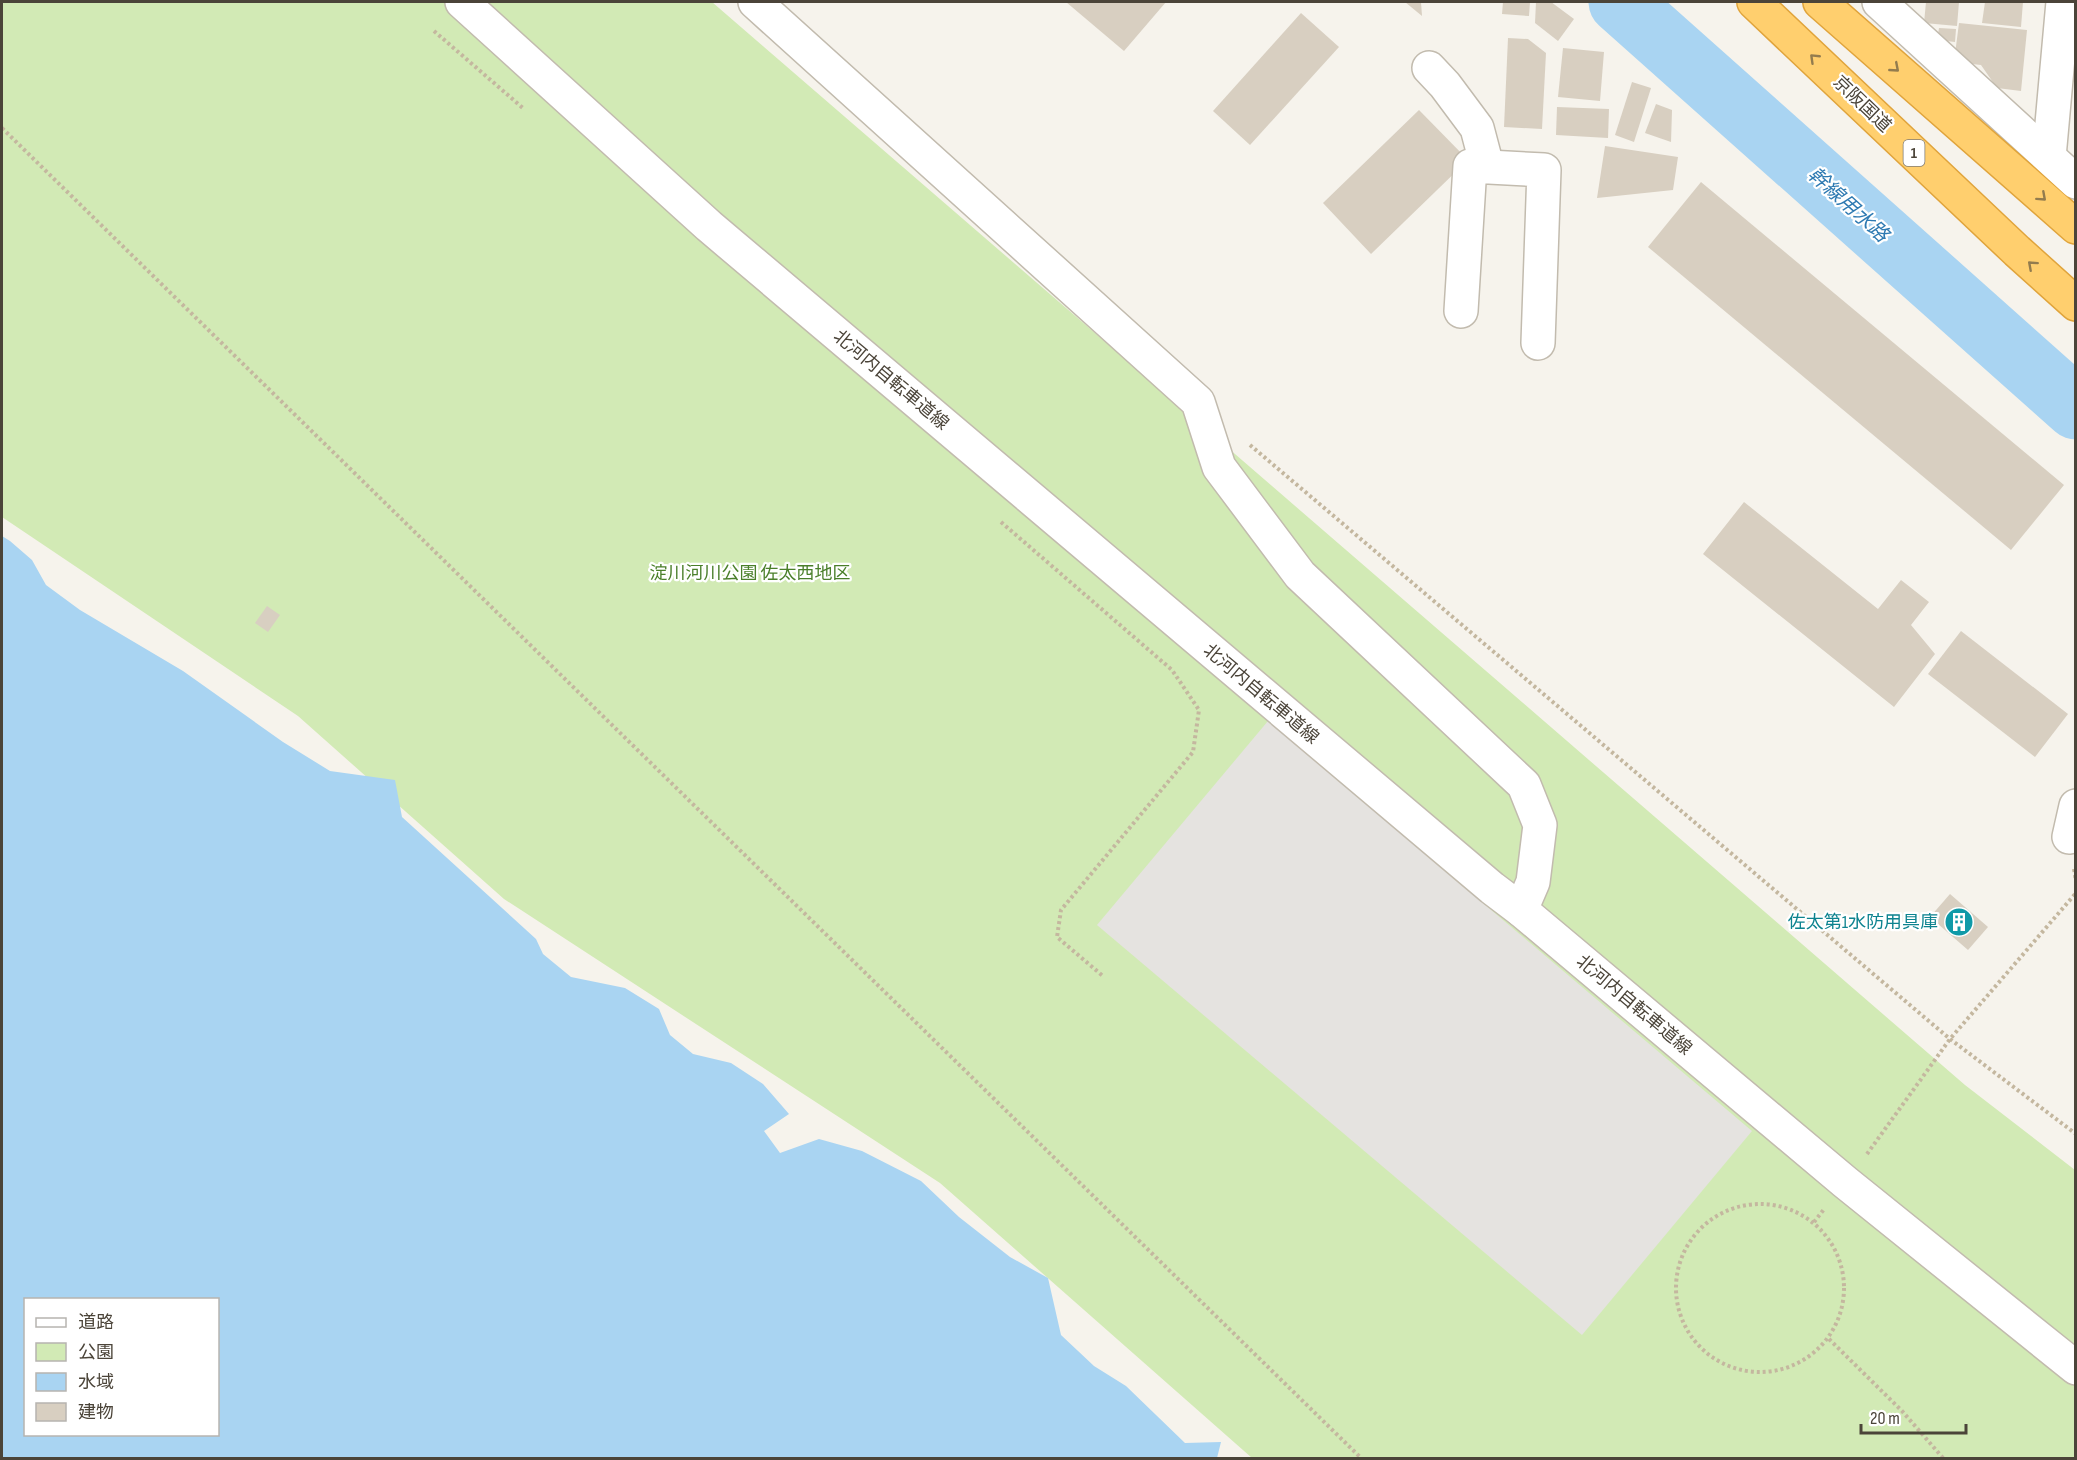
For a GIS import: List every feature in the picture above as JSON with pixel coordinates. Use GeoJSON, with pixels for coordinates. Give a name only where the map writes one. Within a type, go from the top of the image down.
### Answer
{"type":"FeatureCollection","features":[{"type":"Feature","properties":{"kind":"highway","name":"京阪国道"},"geometry":{"type":"LineString","coordinates":[[1755,2],[2017,251],[2076,304]]}},
{"type":"Feature","properties":{"kind":"highway"},"geometry":{"type":"LineString","coordinates":[[1820,2],[2076,227]]}},
{"type":"Feature","properties":{"kind":"street","name":"北河内自転車道線"},"geometry":{"type":"LineString","coordinates":[[462,2],[709,226],[1492,888],[1521,909],[1845,1182],[2076,1368]]}},
{"type":"Feature","properties":{"kind":"street"},"geometry":{"type":"LineString","coordinates":[[755,2],[1198,402],[1219,467],[1300,575],[1524,784],[1540,825],[1533,882],[1521,909]]}},
{"type":"Feature","properties":{"kind":"street"},"geometry":{"type":"LineString","coordinates":[[1879,2],[2076,182]]}},
{"type":"Feature","properties":{"kind":"street"},"geometry":{"type":"LineString","coordinates":[[2049,157],[2063,2]]}},
{"type":"Feature","properties":{"kind":"street"},"geometry":{"type":"LineString","coordinates":[[1429,68],[1445,85],[1477,128],[1487,166]]}},
{"type":"Feature","properties":{"kind":"street"},"geometry":{"type":"LineString","coordinates":[[1461,312],[1470,165],[1544,170],[1538,344]]}},
{"type":"Feature","properties":{"kind":"path"},"geometry":{"type":"LineString","coordinates":[[434,30],[533,116]]}},
{"type":"Feature","properties":{"kind":"path"},"geometry":{"type":"LineString","coordinates":[[2,128],[1361,1458]]}},
{"type":"Feature","properties":{"kind":"path"},"geometry":{"type":"LineString","coordinates":[[1241,438],[1950,1039],[2076,1134]]}},
{"type":"Feature","properties":{"kind":"path"},"geometry":{"type":"LineString","coordinates":[[1001,522],[1172,670],[1199,710],[1193,752],[1061,910],[1057,937],[1104,977]]}},
{"type":"Feature","properties":{"kind":"path"},"geometry":{"type":"LineString","coordinates":[[1860,1163],[1950,1039],[2076,893]]}},
{"type":"Feature","properties":{"kind":"path"},"geometry":{"type":"LineString","coordinates":[[1767,1203],[1814,1222],[1839,1257],[1841,1267],[1845,1299],[1829,1339],[1789,1369],[1738,1372],[1695,1346],[1674,1299],[1683,1249],[1718,1213],[1767,1203]]}},
{"type":"Feature","properties":{"kind":"path"},"geometry":{"type":"LineString","coordinates":[[1829,1339],[1902,1411],[1943,1458]]}},
{"type":"Feature","properties":{"kind":"green space","name":"淀川河川公園 佐太西地区"},"geometry":{"type":"Polygon","coordinates":[[[2,2],[712,2],[1965,1085],[2075,1170],[2075,1458],[1252,1458],[940,1183],[504,899],[298,716],[2,517],[2,2]]]}},
{"type":"Feature","properties":{"kind":"shaded area"},"geometry":{"type":"Polygon","coordinates":[[[1268,721],[1752,1131],[1582,1335],[1097,925],[1268,721]]]}},
{"type":"Feature","properties":{"kind":"water"},"geometry":{"type":"Polygon","coordinates":[[[2,536],[32,560],[46,585],[80,610],[183,671],[283,742],[330,771],[395,780],[402,817],[536,939],[543,954],[571,977],[625,988],[659,1009],[670,1035],[693,1054],[731,1063],[763,1084],[789,1114],[764,1131],[780,1153],[819,1139],[862,1151],[921,1181],[959,1217],[1010,1257],[1048,1278],[1061,1335],[1094,1366],[1126,1386],[1185,1443],[1221,1442],[1217,1458],[2,1458],[2,536]]]}},
{"type":"Feature","properties":{"kind":"building"},"geometry":{"type":"Polygon","coordinates":[[[1066,2],[1166,2],[1124,51],[1066,2]]]}},
{"type":"Feature","properties":{"kind":"building"},"geometry":{"type":"Polygon","coordinates":[[[1405,2],[1421,2],[1422,16],[1405,2]]]}},
{"type":"Feature","properties":{"kind":"building"},"geometry":{"type":"Polygon","coordinates":[[[1503,2],[1530,2],[1529,16],[1502,14],[1503,2]]]}},
{"type":"Feature","properties":{"kind":"building"},"geometry":{"type":"Polygon","coordinates":[[[1536,2],[1551,2],[1574,19],[1558,41],[1535,23],[1536,2]]]}},
{"type":"Feature","properties":{"kind":"building"},"geometry":{"type":"Polygon","coordinates":[[[1926,2],[1959,2],[1957,26],[1924,23],[1926,2]]]}},
{"type":"Feature","properties":{"kind":"building"},"geometry":{"type":"Polygon","coordinates":[[[1985,2],[2023,2],[2021,27],[1982,23],[1985,2]]]}},
{"type":"Feature","properties":{"kind":"building"},"geometry":{"type":"Polygon","coordinates":[[[1301,13],[1339,47],[1250,145],[1213,111],[1301,13]]]}},
{"type":"Feature","properties":{"kind":"building"},"geometry":{"type":"Polygon","coordinates":[[[1959,23],[2027,30],[2021,91],[1997,88],[1981,65],[1954,62],[1959,23]]]}},
{"type":"Feature","properties":{"kind":"building"},"geometry":{"type":"Polygon","coordinates":[[[1939,28],[1956,29],[1955,42],[1937,40],[1939,28]]]}},
{"type":"Feature","properties":{"kind":"building"},"geometry":{"type":"Polygon","coordinates":[[[2076,34],[2076,82],[2068,82],[2076,34]]]}},
{"type":"Feature","properties":{"kind":"building"},"geometry":{"type":"Polygon","coordinates":[[[1508,38],[1528,39],[1546,53],[1542,129],[1504,127],[1508,38]]]}},
{"type":"Feature","properties":{"kind":"building"},"geometry":{"type":"Polygon","coordinates":[[[1563,48],[1604,52],[1600,101],[1558,97],[1563,48]]]}},
{"type":"Feature","properties":{"kind":"building"},"geometry":{"type":"Polygon","coordinates":[[[1632,82],[1651,88],[1634,142],[1615,135],[1632,82]]]}},
{"type":"Feature","properties":{"kind":"building"},"geometry":{"type":"Polygon","coordinates":[[[1656,104],[1672,110],[1671,142],[1645,133],[1656,104]]]}},
{"type":"Feature","properties":{"kind":"building"},"geometry":{"type":"Polygon","coordinates":[[[1557,107],[1609,109],[1608,138],[1556,135],[1557,107]]]}},
{"type":"Feature","properties":{"kind":"building"},"geometry":{"type":"Polygon","coordinates":[[[1419,110],[1468,160],[1371,254],[1323,203],[1419,110]]]}},
{"type":"Feature","properties":{"kind":"building"},"geometry":{"type":"Polygon","coordinates":[[[1605,146],[1678,157],[1673,190],[1597,198],[1605,146]]]}},
{"type":"Feature","properties":{"kind":"building"},"geometry":{"type":"Polygon","coordinates":[[[1701,182],[2064,485],[2011,550],[1648,247],[1701,182]]]}},
{"type":"Feature","properties":{"kind":"building"},"geometry":{"type":"Polygon","coordinates":[[[1744,502],[1878,609],[1901,580],[1929,602],[1911,625],[1935,654],[1894,707],[1703,554],[1744,502]]]}},
{"type":"Feature","properties":{"kind":"building"},"geometry":{"type":"Polygon","coordinates":[[[267,606],[280,615],[268,632],[255,623],[267,606]]]}},
{"type":"Feature","properties":{"kind":"building"},"geometry":{"type":"Polygon","coordinates":[[[1961,631],[2068,714],[2035,757],[1928,674],[1961,631]]]}},
{"type":"Feature","properties":{"kind":"building","name":"佐太第1水防用具庫"},"geometry":{"type":"Polygon","coordinates":[[[1950,894],[1988,927],[1968,950],[1930,917],[1950,894]]]}},
{"type":"Feature","properties":{"kind":"waterway","name":"幹線用水路"},"geometry":{"type":"LineString","coordinates":[[1620,2],[2076,408]]}},
{"type":"Feature","properties":{"kind":"place","name":"佐太第1水防用具庫"},"geometry":{"type":"Point","coordinates":[1959,922]}}]}
